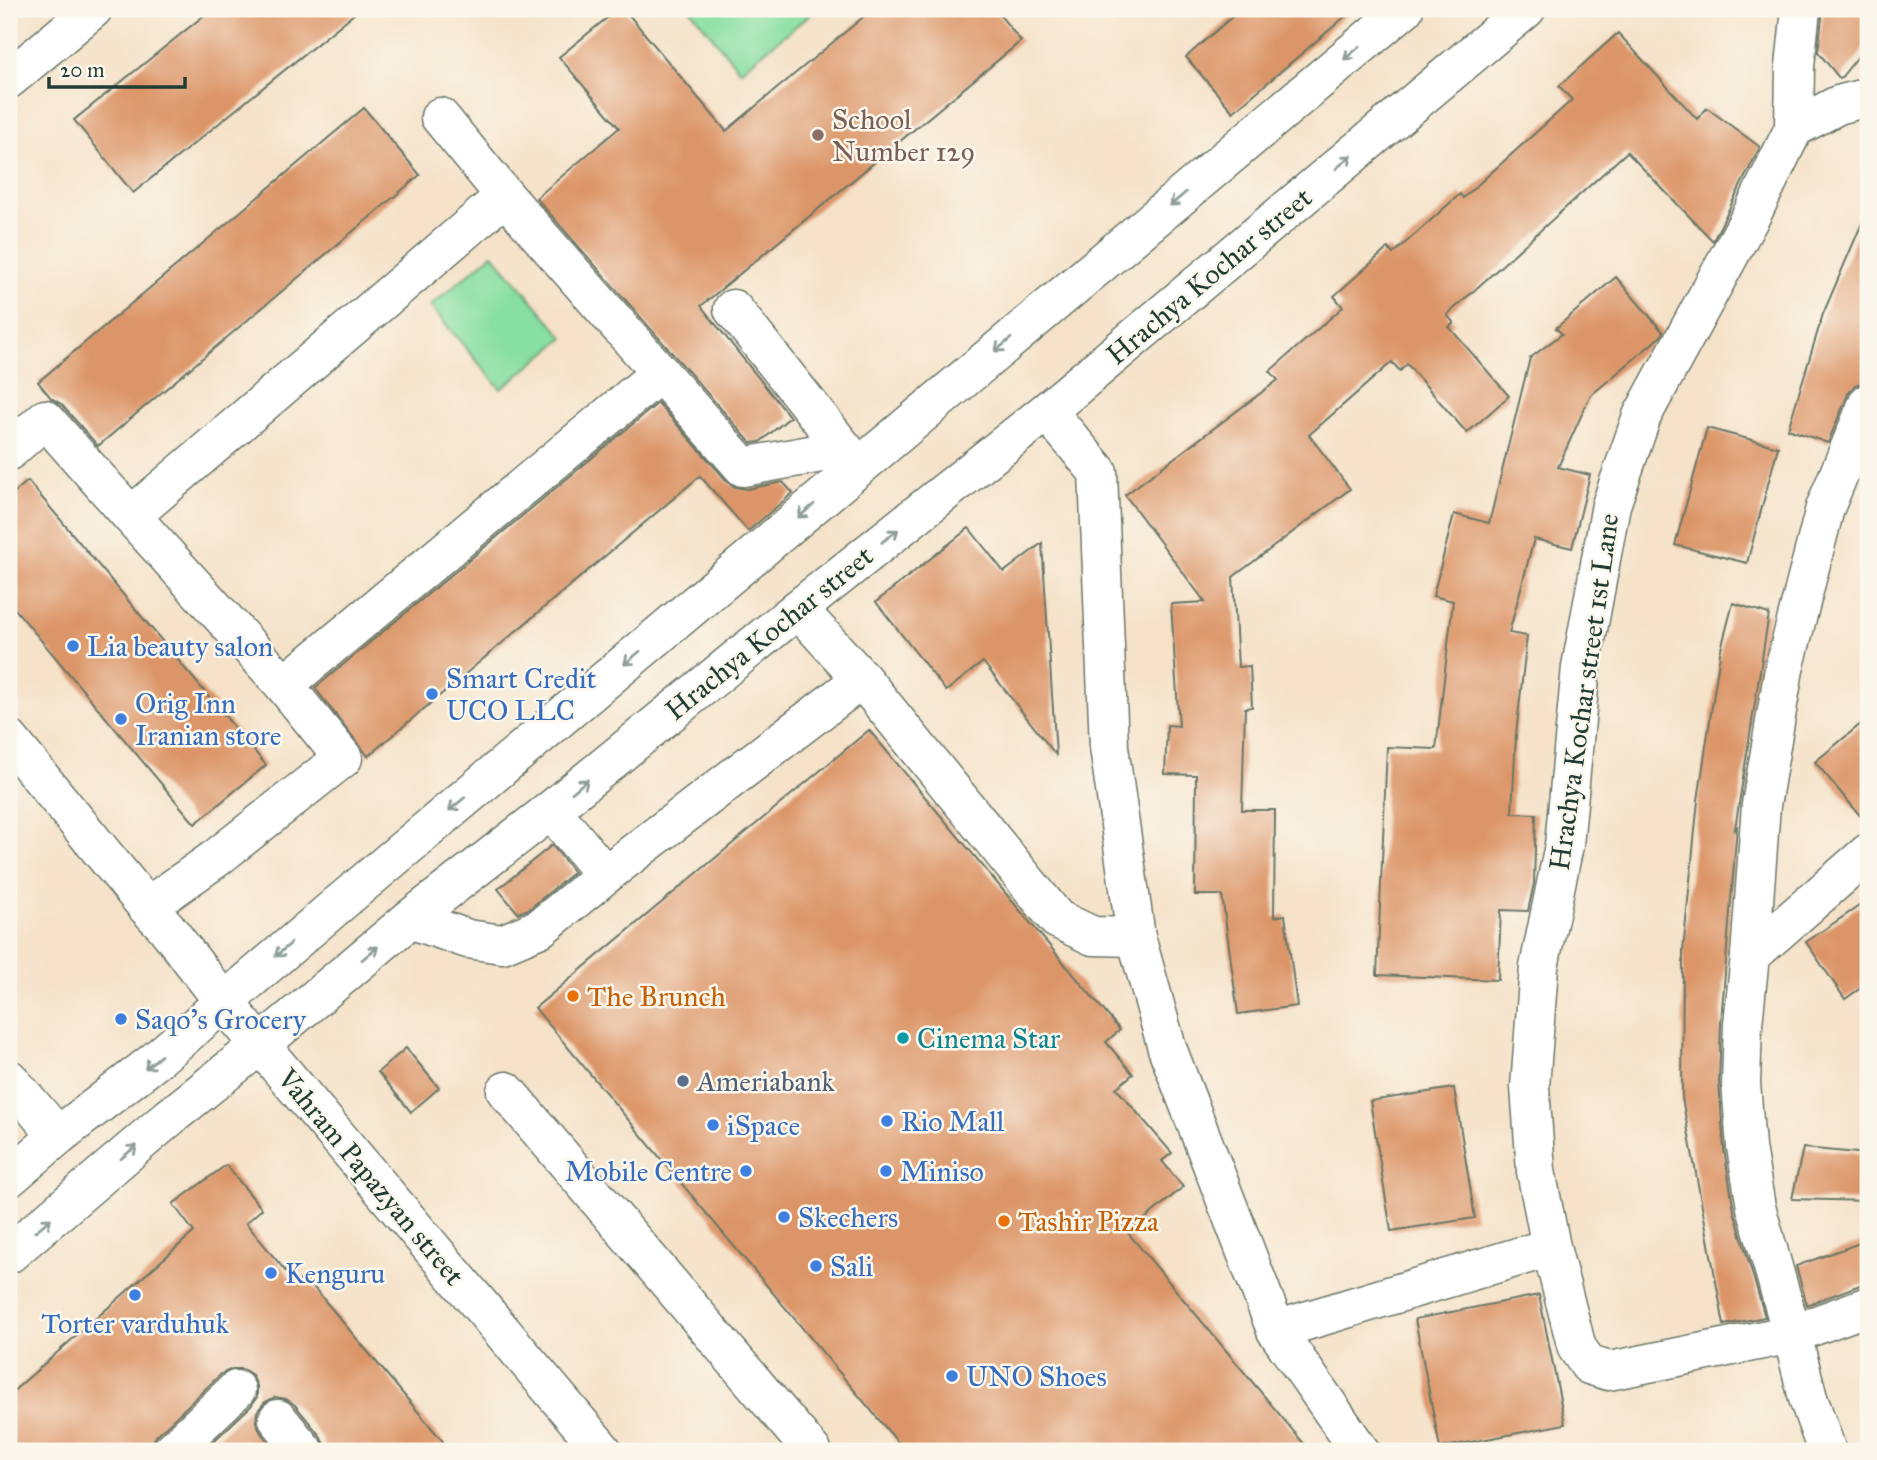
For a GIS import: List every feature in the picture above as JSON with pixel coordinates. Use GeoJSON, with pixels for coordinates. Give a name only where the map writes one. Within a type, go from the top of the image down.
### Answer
{"type":"FeatureCollection","features":[{"type":"Feature","properties":{"kind":"main road"},"geometry":{"type":"LineString","coordinates":[[9,79],[93,9]]}},
{"type":"Feature","properties":{"kind":"main road"},"geometry":{"type":"LineString","coordinates":[[9,1178],[155,1060],[851,458],[1404,9]]}},
{"type":"Feature","properties":{"kind":"main road","name":"Hrachya Kochar street"},"geometry":{"type":"LineString","coordinates":[[9,1254],[410,919],[551,810],[798,609],[1048,411],[1526,9]]}},
{"type":"Feature","properties":{"kind":"main road","name":"Hrachya Kochar street 1st Lane"},"geometry":{"type":"LineString","coordinates":[[1801,9],[1795,66],[1794,128],[1753,212],[1642,416],[1611,505],[1581,667],[1564,845],[1539,967],[1530,1087],[1536,1171],[1551,1247],[1577,1348],[1589,1365],[1609,1371],[1792,1334],[1868,1306]]}},
{"type":"Feature","properties":{"kind":"main road"},"geometry":{"type":"LineString","coordinates":[[1794,128],[1838,105],[1868,97]]}},
{"type":"Feature","properties":{"kind":"main road"},"geometry":{"type":"LineString","coordinates":[[440,117],[505,196],[743,467],[851,458]]}},
{"type":"Feature","properties":{"kind":"main road"},"geometry":{"type":"LineString","coordinates":[[131,516],[505,196]]}},
{"type":"Feature","properties":{"kind":"main road"},"geometry":{"type":"LineString","coordinates":[[733,309],[851,458]]}},
{"type":"Feature","properties":{"kind":"main road"},"geometry":{"type":"LineString","coordinates":[[284,685],[660,373]]}},
{"type":"Feature","properties":{"kind":"main road"},"geometry":{"type":"LineString","coordinates":[[1827,1451],[1808,1398],[1756,1207],[1746,1147],[1741,1083],[1743,1024],[1761,806],[1784,669],[1825,508],[1868,403]]}},
{"type":"Feature","properties":{"kind":"main road"},"geometry":{"type":"LineString","coordinates":[[1048,411],[1098,472],[1109,747],[1136,937],[1167,1048],[1276,1330],[1360,1451]]}},
{"type":"Feature","properties":{"kind":"main road"},"geometry":{"type":"LineString","coordinates":[[9,451],[45,419],[284,685],[344,758],[215,859],[147,907]]}},
{"type":"Feature","properties":{"kind":"main road"},"geometry":{"type":"LineString","coordinates":[[798,609],[862,679],[1057,919],[1093,936],[1136,937]]}},
{"type":"Feature","properties":{"kind":"main road"},"geometry":{"type":"LineString","coordinates":[[410,919],[468,939],[502,944],[540,928],[605,875],[862,679]]}},
{"type":"Feature","properties":{"kind":"main road","name":"Vahram Papazyan street"},"geometry":{"type":"LineString","coordinates":[[9,739],[166,927],[223,1001],[603,1451]]}},
{"type":"Feature","properties":{"kind":"main road"},"geometry":{"type":"LineString","coordinates":[[551,810],[605,875]]}},
{"type":"Feature","properties":{"kind":"main road"},"geometry":{"type":"LineString","coordinates":[[1750,956],[1868,853]]}},
{"type":"Feature","properties":{"kind":"main road"},"geometry":{"type":"LineString","coordinates":[[9,1079],[58,1136]]}},
{"type":"Feature","properties":{"kind":"main road"},"geometry":{"type":"LineString","coordinates":[[506,1091],[812,1451]]}},
{"type":"Feature","properties":{"kind":"main road"},"geometry":{"type":"LineString","coordinates":[[1276,1330],[1551,1247]]}},
{"type":"Feature","properties":{"kind":"main road"},"geometry":{"type":"LineString","coordinates":[[173,1451],[236,1390]]}},
{"type":"Feature","properties":{"kind":"main road"},"geometry":{"type":"LineString","coordinates":[[278,1419],[304,1451]]}},
{"type":"Feature","properties":{"kind":"green space"},"geometry":{"type":"Polygon","coordinates":[[[690,9],[817,9],[740,71],[690,9]]]}},
{"type":"Feature","properties":{"kind":"green space"},"geometry":{"type":"Polygon","coordinates":[[[493,254],[564,338],[501,389],[430,306],[493,254]]]}},
{"type":"Feature","properties":{"kind":"building"},"geometry":{"type":"Polygon","coordinates":[[[212,9],[360,9],[133,193],[74,120],[212,9]]]}},
{"type":"Feature","properties":{"kind":"building"},"geometry":{"type":"Polygon","coordinates":[[[618,9],[624,9],[726,131],[873,9],[995,9],[1021,41],[701,306],[790,417],[760,442],[751,443],[536,198],[619,128],[559,57],[618,9]]]}},
{"type":"Feature","properties":{"kind":"building"},"geometry":{"type":"Polygon","coordinates":[[[1241,9],[1354,9],[1233,112],[1186,57],[1241,9]]]}},
{"type":"Feature","properties":{"kind":"building"},"geometry":{"type":"Polygon","coordinates":[[[1823,9],[1868,9],[1868,44],[1840,79],[1818,52],[1823,9]]]}},
{"type":"Feature","properties":{"kind":"building"},"geometry":{"type":"Polygon","coordinates":[[[1618,33],[1697,119],[1707,108],[1760,147],[1713,241],[1627,152],[1447,315],[1454,323],[1449,327],[1509,396],[1467,433],[1407,364],[1400,371],[1392,362],[1309,435],[1350,489],[1233,577],[1238,667],[1250,666],[1252,707],[1245,708],[1242,810],[1275,810],[1274,917],[1285,915],[1297,1006],[1238,1014],[1222,895],[1195,895],[1196,775],[1165,774],[1167,725],[1179,726],[1171,604],[1205,602],[1125,495],[1278,380],[1270,371],[1343,307],[1334,296],[1388,248],[1393,254],[1460,194],[1463,198],[1572,100],[1559,86],[1618,33]]]}},
{"type":"Feature","properties":{"kind":"building"},"geometry":{"type":"Polygon","coordinates":[[[364,108],[420,175],[98,446],[38,382],[364,108]]]}},
{"type":"Feature","properties":{"kind":"building"},"geometry":{"type":"Polygon","coordinates":[[[1868,209],[1868,382],[1855,385],[1848,394],[1828,443],[1788,429],[1823,314],[1868,209]]]}},
{"type":"Feature","properties":{"kind":"building"},"geometry":{"type":"Polygon","coordinates":[[[1616,277],[1663,332],[1590,396],[1558,467],[1590,475],[1572,548],[1534,539],[1509,633],[1527,636],[1516,735],[1512,813],[1536,814],[1534,883],[1528,911],[1501,910],[1498,980],[1377,975],[1387,747],[1436,749],[1453,601],[1433,596],[1454,514],[1489,523],[1530,358],[1562,334],[1556,328],[1616,277]]]}},
{"type":"Feature","properties":{"kind":"building"},"geometry":{"type":"Polygon","coordinates":[[[658,403],[735,487],[747,489],[783,482],[793,493],[748,531],[700,476],[368,756],[315,688],[658,403]]]}},
{"type":"Feature","properties":{"kind":"building"},"geometry":{"type":"Polygon","coordinates":[[[1707,428],[1778,447],[1747,563],[1675,545],[1707,428]]]}},
{"type":"Feature","properties":{"kind":"building"},"geometry":{"type":"Polygon","coordinates":[[[28,481],[266,765],[195,824],[9,602],[9,497],[28,481]]]}},
{"type":"Feature","properties":{"kind":"building"},"geometry":{"type":"Polygon","coordinates":[[[969,528],[1004,572],[1042,543],[1056,755],[983,662],[946,691],[876,602],[969,528]]]}},
{"type":"Feature","properties":{"kind":"building"},"geometry":{"type":"Polygon","coordinates":[[[1733,603],[1769,614],[1735,829],[1737,827],[1721,1022],[1719,1082],[1724,1149],[1734,1211],[1765,1317],[1724,1325],[1682,1098],[1683,951],[1698,800],[1720,653],[1733,603]]]}},
{"type":"Feature","properties":{"kind":"building"},"geometry":{"type":"Polygon","coordinates":[[[1868,718],[1868,825],[1815,762],[1868,718]]]}},
{"type":"Feature","properties":{"kind":"building","name":"Rio Mall"},"geometry":{"type":"Polygon","coordinates":[[[869,730],[1120,1030],[1106,1042],[1133,1074],[1116,1088],[1172,1153],[1162,1161],[1183,1187],[1128,1233],[1310,1451],[905,1451],[535,1008],[869,730]]]}},
{"type":"Feature","properties":{"kind":"building"},"geometry":{"type":"Polygon","coordinates":[[[552,845],[574,872],[529,909],[518,913],[498,889],[552,845]]]}},
{"type":"Feature","properties":{"kind":"building"},"geometry":{"type":"Polygon","coordinates":[[[1868,900],[1868,983],[1845,999],[1806,942],[1868,900]]]}},
{"type":"Feature","properties":{"kind":"building"},"geometry":{"type":"Polygon","coordinates":[[[406,1048],[439,1088],[411,1112],[378,1072],[406,1048]]]}},
{"type":"Feature","properties":{"kind":"building"},"geometry":{"type":"Polygon","coordinates":[[[1454,1088],[1475,1218],[1391,1231],[1370,1101],[1454,1088]]]}},
{"type":"Feature","properties":{"kind":"building"},"geometry":{"type":"Polygon","coordinates":[[[1803,1148],[1868,1154],[1868,1201],[1792,1199],[1803,1148]]]}},
{"type":"Feature","properties":{"kind":"building"},"geometry":{"type":"Polygon","coordinates":[[[226,1165],[262,1209],[246,1223],[296,1284],[305,1277],[451,1451],[325,1451],[321,1437],[295,1405],[286,1399],[275,1397],[264,1403],[257,1412],[256,1422],[261,1433],[276,1451],[203,1451],[251,1406],[257,1397],[257,1386],[252,1375],[243,1369],[232,1369],[221,1374],[157,1435],[151,1444],[151,1451],[9,1451],[9,1395],[194,1232],[173,1204],[226,1165]]]}},
{"type":"Feature","properties":{"kind":"building"},"geometry":{"type":"Polygon","coordinates":[[[1868,1240],[1868,1285],[1860,1285],[1807,1305],[1796,1266],[1868,1240]]]}},
{"type":"Feature","properties":{"kind":"building"},"geometry":{"type":"Polygon","coordinates":[[[1539,1295],[1565,1424],[1440,1448],[1415,1319],[1539,1295]]]}},
{"type":"Feature","properties":{"kind":"place","name":"School Number 129"},"geometry":{"type":"Point","coordinates":[818,135]}},
{"type":"Feature","properties":{"kind":"place","name":"Lia beauty salon"},"geometry":{"type":"Point","coordinates":[73,646]}},
{"type":"Feature","properties":{"kind":"place","name":"Smart Credit UCO LLC"},"geometry":{"type":"Point","coordinates":[432,694]}},
{"type":"Feature","properties":{"kind":"place","name":"Orig Inn Iranian store"},"geometry":{"type":"Point","coordinates":[121,719]}},
{"type":"Feature","properties":{"kind":"place","name":"The Brunch"},"geometry":{"type":"Point","coordinates":[573,996]}},
{"type":"Feature","properties":{"kind":"place","name":"Saqo's Grocery"},"geometry":{"type":"Point","coordinates":[121,1019]}},
{"type":"Feature","properties":{"kind":"place","name":"Cinema Star"},"geometry":{"type":"Point","coordinates":[903,1038]}},
{"type":"Feature","properties":{"kind":"place","name":"Ameriabank"},"geometry":{"type":"Point","coordinates":[683,1081]}},
{"type":"Feature","properties":{"kind":"place","name":"Rio Mall"},"geometry":{"type":"Point","coordinates":[887,1121]}},
{"type":"Feature","properties":{"kind":"place","name":"iSpace"},"geometry":{"type":"Point","coordinates":[713,1125]}},
{"type":"Feature","properties":{"kind":"place","name":"Mobile Centre"},"geometry":{"type":"Point","coordinates":[746,1171]}},
{"type":"Feature","properties":{"kind":"place","name":"Miniso"},"geometry":{"type":"Point","coordinates":[886,1171]}},
{"type":"Feature","properties":{"kind":"place","name":"Skechers"},"geometry":{"type":"Point","coordinates":[784,1217]}},
{"type":"Feature","properties":{"kind":"place","name":"Tashir Pizza"},"geometry":{"type":"Point","coordinates":[1004,1221]}},
{"type":"Feature","properties":{"kind":"place","name":"Sali"},"geometry":{"type":"Point","coordinates":[816,1266]}},
{"type":"Feature","properties":{"kind":"place","name":"Kenguru"},"geometry":{"type":"Point","coordinates":[271,1273]}},
{"type":"Feature","properties":{"kind":"place","name":"Torter varduhuk"},"geometry":{"type":"Point","coordinates":[135,1295]}},
{"type":"Feature","properties":{"kind":"place","name":"UNO Shoes"},"geometry":{"type":"Point","coordinates":[952,1376]}}]}
